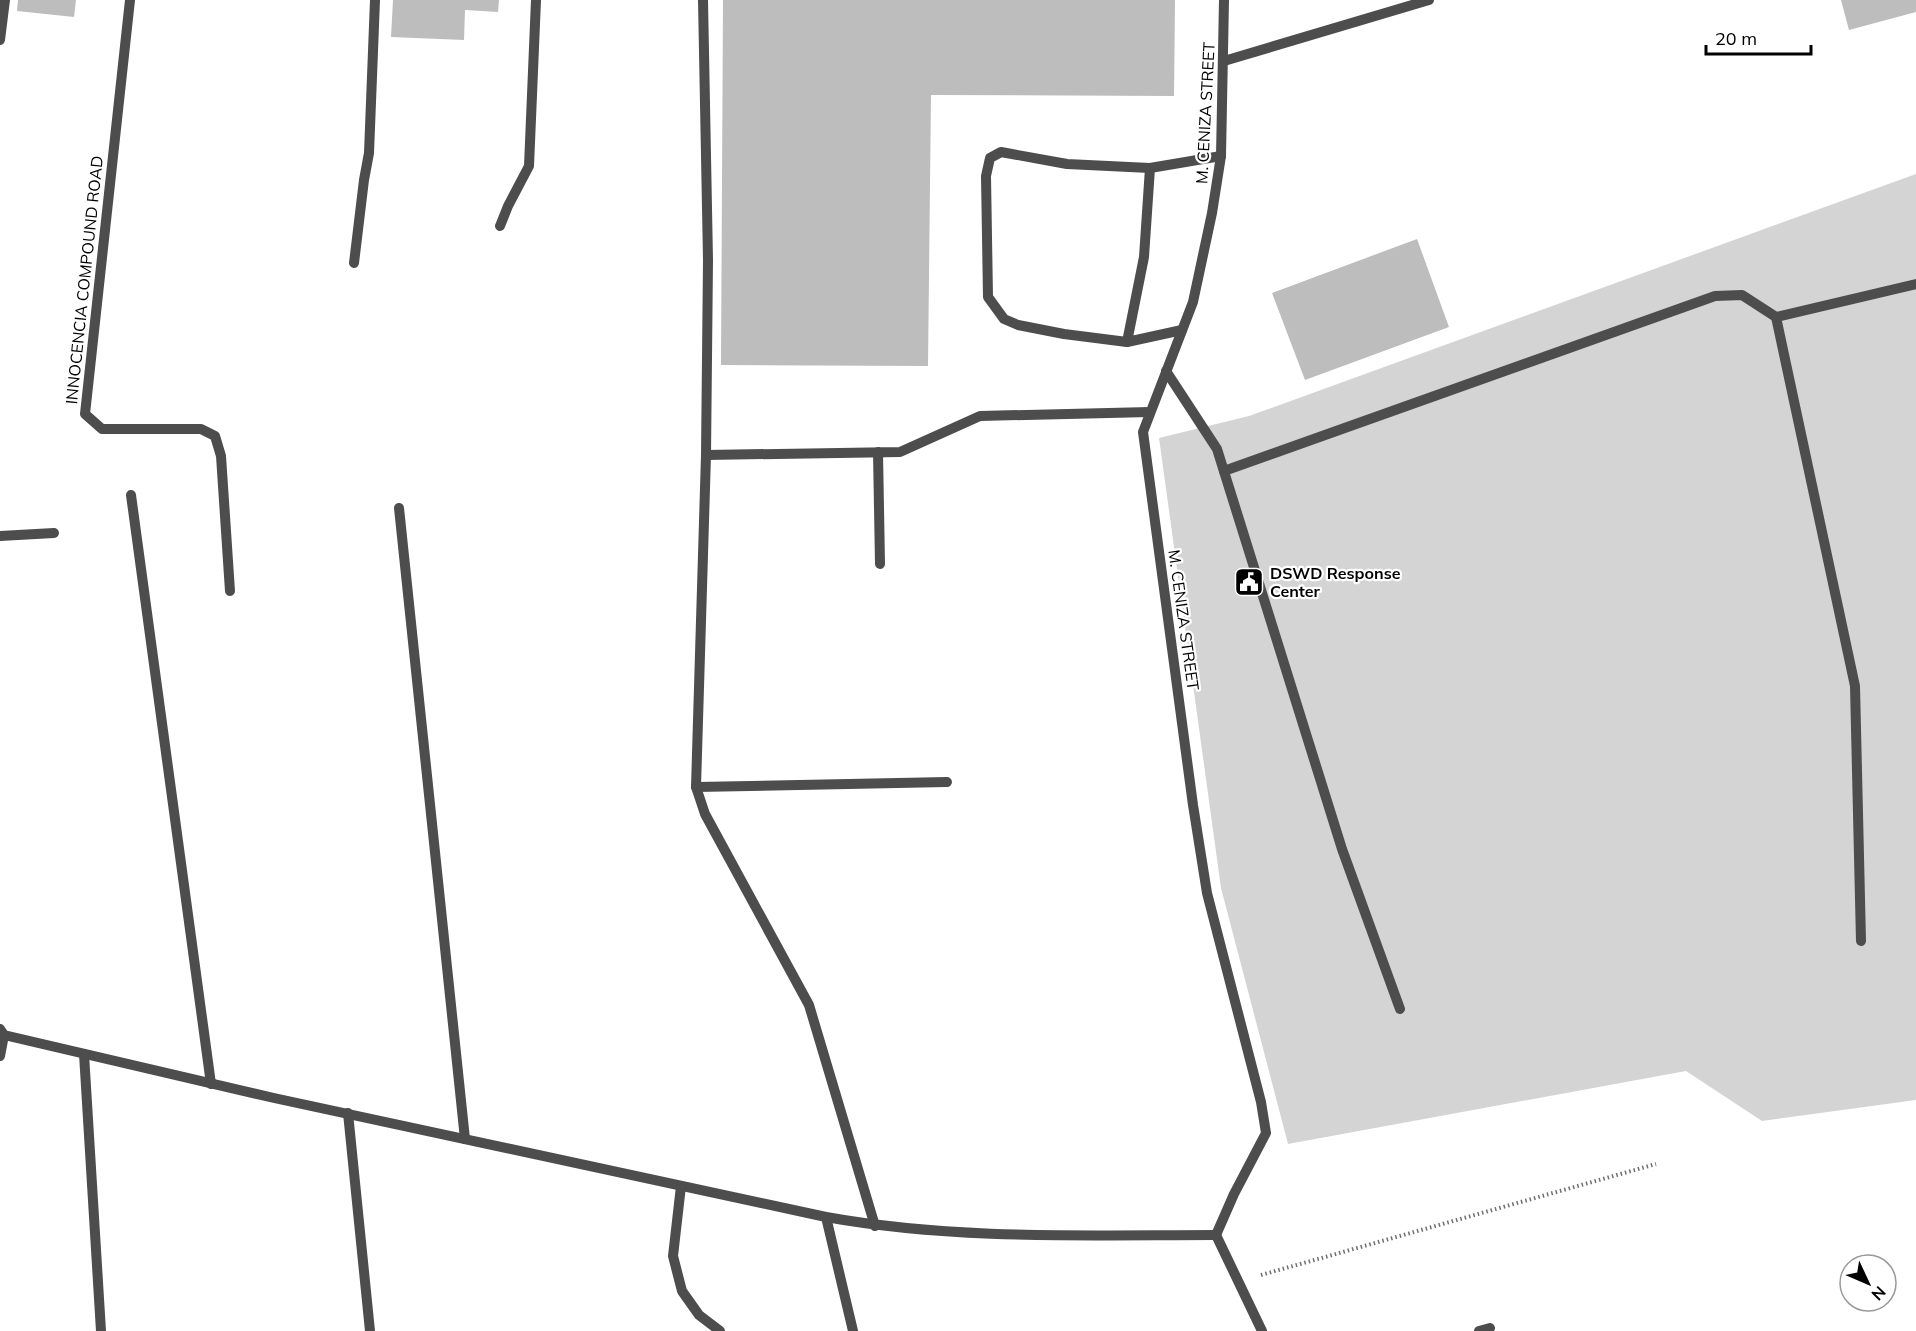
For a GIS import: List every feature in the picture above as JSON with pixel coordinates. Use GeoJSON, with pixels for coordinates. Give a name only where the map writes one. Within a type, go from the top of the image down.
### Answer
{"type":"FeatureCollection","features":[{"type":"Feature","properties":{"kind":"street"},"geometry":{"type":"LineString","coordinates":[[0,40],[5,0]]}},
{"type":"Feature","properties":{"kind":"street","name":"INNOCENCIA COMPOUND ROAD"},"geometry":{"type":"LineString","coordinates":[[130,0],[85,414],[102,429],[201,429],[215,436],[220,456],[230,591]]}},
{"type":"Feature","properties":{"kind":"street"},"geometry":{"type":"LineString","coordinates":[[354,263],[369,153],[375,0]]}},
{"type":"Feature","properties":{"kind":"street"},"geometry":{"type":"LineString","coordinates":[[500,226],[529,166],[536,0]]}},
{"type":"Feature","properties":{"kind":"street"},"geometry":{"type":"LineString","coordinates":[[703,0],[708,260],[706,456],[696,787],[705,814],[809,1005],[875,1226]]}},
{"type":"Feature","properties":{"kind":"street","name":"M. CENIZA STREET"},"geometry":{"type":"LineString","coordinates":[[1216,1236],[1234,1194],[1266,1133],[1261,1102],[1207,893],[1143,432],[1193,302],[1212,213],[1221,156],[1224,0]]}},
{"type":"Feature","properties":{"kind":"street"},"geometry":{"type":"LineString","coordinates":[[1224,61],[1429,0]]}},
{"type":"Feature","properties":{"kind":"street"},"geometry":{"type":"LineString","coordinates":[[1182,330],[1127,342],[1064,334],[1018,325],[1004,319],[988,297],[986,176],[990,158],[1001,152],[1067,164],[1150,168],[1221,156]]}},
{"type":"Feature","properties":{"kind":"street"},"geometry":{"type":"LineString","coordinates":[[1127,342],[1144,257],[1150,168]]}},
{"type":"Feature","properties":{"kind":"street"},"geometry":{"type":"LineString","coordinates":[[1776,317],[1916,284]]}},
{"type":"Feature","properties":{"kind":"street"},"geometry":{"type":"LineString","coordinates":[[1224,471],[1714,296],[1742,295],[1776,317],[1855,686],[1861,941]]}},
{"type":"Feature","properties":{"kind":"street"},"geometry":{"type":"LineString","coordinates":[[1166,371],[1217,449],[1342,849],[1400,1009]]}},
{"type":"Feature","properties":{"kind":"street"},"geometry":{"type":"LineString","coordinates":[[706,456],[900,452],[980,416],[1150,412]]}},
{"type":"Feature","properties":{"kind":"street"},"geometry":{"type":"LineString","coordinates":[[879,452],[880,564]]}},
{"type":"Feature","properties":{"kind":"street"},"geometry":{"type":"LineString","coordinates":[[131,495],[211,1084]]}},
{"type":"Feature","properties":{"kind":"street"},"geometry":{"type":"LineString","coordinates":[[399,508],[465,1139]]}},
{"type":"Feature","properties":{"kind":"street"},"geometry":{"type":"LineString","coordinates":[[0,536],[54,533]]}},
{"type":"Feature","properties":{"kind":"street"},"geometry":{"type":"LineString","coordinates":[[696,787],[947,782]]}},
{"type":"Feature","properties":{"kind":"street"},"geometry":{"type":"LineString","coordinates":[[0,1056],[2,1032],[211,1084],[875,1226],[1020,1234],[1216,1236],[1262,1331]]}},
{"type":"Feature","properties":{"kind":"street"},"geometry":{"type":"LineString","coordinates":[[84,1054],[101,1331]]}},
{"type":"Feature","properties":{"kind":"street"},"geometry":{"type":"LineString","coordinates":[[348,1113],[369,1331]]}},
{"type":"Feature","properties":{"kind":"street"},"geometry":{"type":"LineString","coordinates":[[681,1186],[674,1256],[682,1292],[699,1315],[720,1331]]}},
{"type":"Feature","properties":{"kind":"street"},"geometry":{"type":"LineString","coordinates":[[826,1217],[853,1331]]}},
{"type":"Feature","properties":{"kind":"path"},"geometry":{"type":"LineString","coordinates":[[1237,1282],[1656,1164]]}},
{"type":"Feature","properties":{"kind":"shaded area"},"geometry":{"type":"Polygon","coordinates":[[[1916,174],[1916,1100],[1762,1121],[1686,1071],[1288,1144],[1221,888],[1159,438],[1249,416],[1916,174]]]}},
{"type":"Feature","properties":{"kind":"building"},"geometry":{"type":"Polygon","coordinates":[[[18,0],[76,0],[74,17],[17,11],[18,0]]]}},
{"type":"Feature","properties":{"kind":"building"},"geometry":{"type":"Polygon","coordinates":[[[393,0],[499,0],[498,12],[465,10],[464,40],[391,37],[393,0]]]}},
{"type":"Feature","properties":{"kind":"building"},"geometry":{"type":"Polygon","coordinates":[[[723,0],[1175,0],[1174,96],[931,95],[928,366],[721,365],[723,0]]]}},
{"type":"Feature","properties":{"kind":"building"},"geometry":{"type":"Polygon","coordinates":[[[1841,0],[1916,0],[1916,12],[1849,30],[1841,0]]]}},
{"type":"Feature","properties":{"kind":"building"},"geometry":{"type":"Polygon","coordinates":[[[1417,239],[1449,327],[1305,380],[1272,293],[1417,239]]]}},
{"type":"Feature","properties":{"kind":"place","name":"DSWD Response Center"},"geometry":{"type":"Point","coordinates":[1249,582]}}]}
